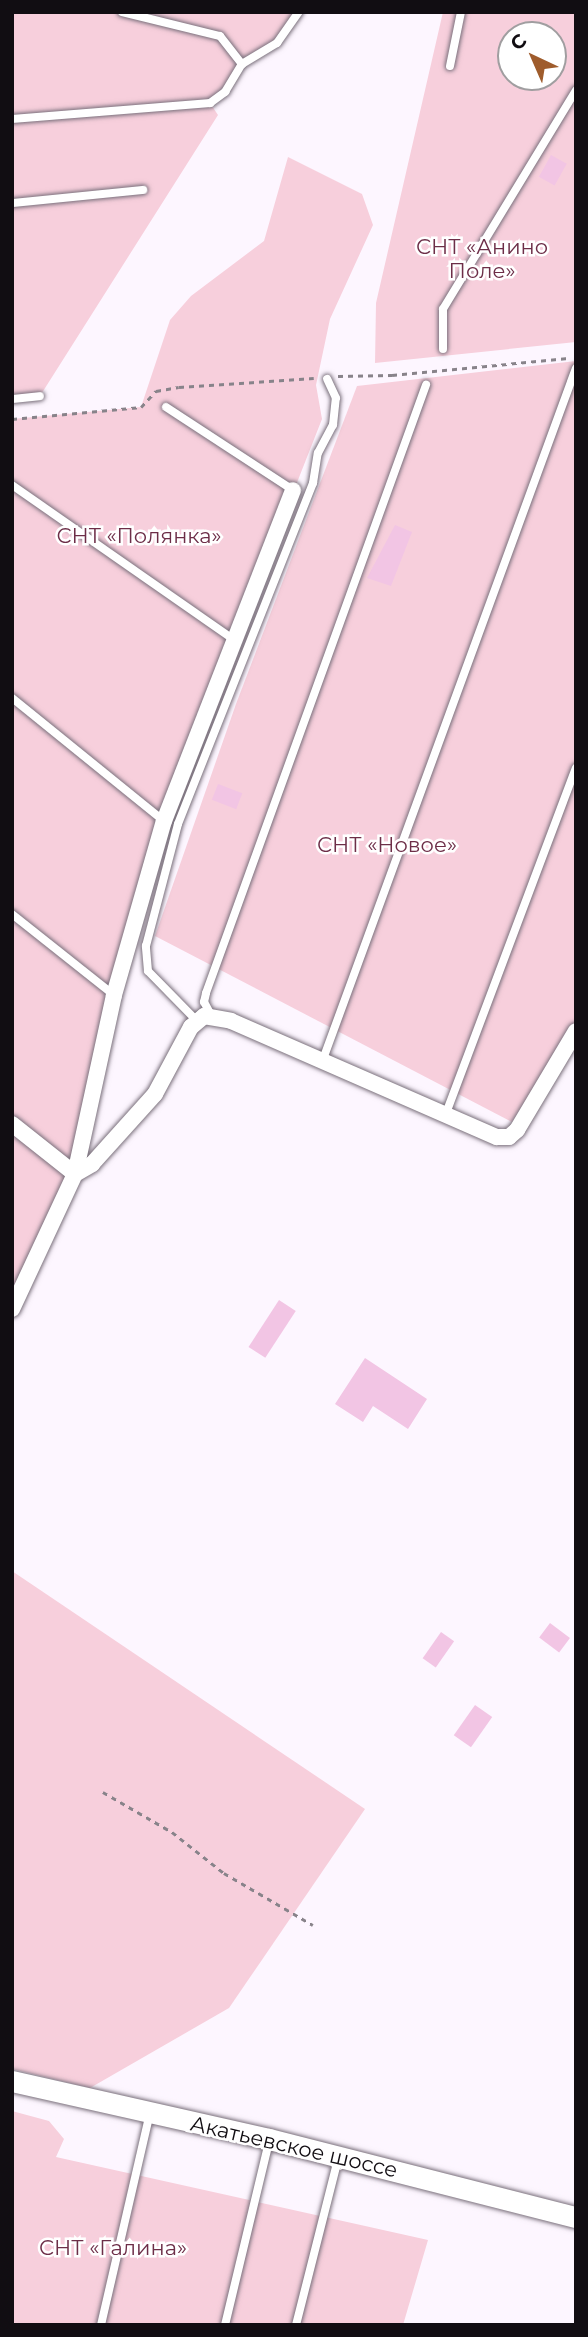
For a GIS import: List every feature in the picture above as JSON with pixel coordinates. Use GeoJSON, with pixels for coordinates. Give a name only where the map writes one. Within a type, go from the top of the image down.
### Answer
{"type":"FeatureCollection","features":[{"type":"Feature","properties":{"kind":"main road","name":"Акатьевское шоссе"},"geometry":{"type":"LineString","coordinates":[[12,2081],[269,2139],[576,2217]]}},
{"type":"Feature","properties":{"kind":"street"},"geometry":{"type":"LineString","coordinates":[[12,1309],[75,1174],[114,995],[164,821],[293,491]]}},
{"type":"Feature","properties":{"kind":"street"},"geometry":{"type":"LineString","coordinates":[[75,1174],[92,1164],[155,1094],[205,1019],[322,1062],[496,1137],[509,1137],[576,1031]]}},
{"type":"Feature","properties":{"kind":"street"},"geometry":{"type":"LineString","coordinates":[[12,1124],[75,1174]]}},
{"type":"Feature","properties":{"kind":"lane"},"geometry":{"type":"LineString","coordinates":[[122,12],[220,36],[242,64]]}},
{"type":"Feature","properties":{"kind":"lane"},"geometry":{"type":"LineString","coordinates":[[12,119],[210,103],[225,92],[242,64],[278,43],[299,12]]}},
{"type":"Feature","properties":{"kind":"lane"},"geometry":{"type":"LineString","coordinates":[[450,66],[461,12]]}},
{"type":"Feature","properties":{"kind":"lane"},"geometry":{"type":"LineString","coordinates":[[443,349],[443,309],[576,90]]}},
{"type":"Feature","properties":{"kind":"lane"},"geometry":{"type":"LineString","coordinates":[[12,203],[143,190]]}},
{"type":"Feature","properties":{"kind":"lane"},"geometry":{"type":"LineString","coordinates":[[322,1062],[576,368]]}},
{"type":"Feature","properties":{"kind":"lane"},"geometry":{"type":"LineString","coordinates":[[205,1019],[148,971],[146,946],[178,824],[313,483],[318,453],[333,425],[336,398],[334,385],[327,379]]}},
{"type":"Feature","properties":{"kind":"lane"},"geometry":{"type":"LineString","coordinates":[[205,1019],[206,993],[426,385]]}},
{"type":"Feature","properties":{"kind":"lane"},"geometry":{"type":"LineString","coordinates":[[12,399],[40,396]]}},
{"type":"Feature","properties":{"kind":"lane"},"geometry":{"type":"LineString","coordinates":[[166,407],[293,491]]}},
{"type":"Feature","properties":{"kind":"lane"},"geometry":{"type":"LineString","coordinates":[[12,485],[234,640]]}},
{"type":"Feature","properties":{"kind":"lane"},"geometry":{"type":"LineString","coordinates":[[12,698],[164,821]]}},
{"type":"Feature","properties":{"kind":"lane"},"geometry":{"type":"LineString","coordinates":[[445,1116],[576,768]]}},
{"type":"Feature","properties":{"kind":"lane"},"geometry":{"type":"LineString","coordinates":[[12,914],[114,995]]}},
{"type":"Feature","properties":{"kind":"lane"},"geometry":{"type":"LineString","coordinates":[[101,2325],[150,2113]]}},
{"type":"Feature","properties":{"kind":"lane"},"geometry":{"type":"LineString","coordinates":[[225,2325],[269,2139]]}},
{"type":"Feature","properties":{"kind":"lane"},"geometry":{"type":"LineString","coordinates":[[296,2325],[339,2156]]}},
{"type":"Feature","properties":{"kind":"path"},"geometry":{"type":"LineString","coordinates":[[12,419],[141,407],[156,391],[179,387],[327,379],[576,357]]}},
{"type":"Feature","properties":{"kind":"path"},"geometry":{"type":"LineString","coordinates":[[103,1793],[172,1832],[224,1873],[313,1925]]}},
{"type":"Feature","properties":{"kind":"green space"},"geometry":{"type":"Polygon","coordinates":[[[12,12],[299,12],[277,43],[242,64],[225,92],[210,103],[218,115],[40,396],[12,399],[12,12]]]}},
{"type":"Feature","properties":{"kind":"green space","name":"СНТ «Анино Поле»"},"geometry":{"type":"Polygon","coordinates":[[[443,12],[576,12],[576,342],[375,363],[376,303],[443,12]]]}},
{"type":"Feature","properties":{"kind":"green space","name":"СНТ «Полянка»"},"geometry":{"type":"Polygon","coordinates":[[[288,157],[362,194],[373,225],[330,319],[316,385],[322,419],[164,821],[75,1174],[12,1309],[12,419],[141,407],[170,320],[191,296],[264,241],[288,157]]]}},
{"type":"Feature","properties":{"kind":"green space","name":"СНТ «Новое»"},"geometry":{"type":"Polygon","coordinates":[[[576,361],[576,1023],[512,1122],[155,936],[236,704],[357,386],[576,361]]]}},
{"type":"Feature","properties":{"kind":"green space"},"geometry":{"type":"Polygon","coordinates":[[[12,1571],[365,1809],[229,2008],[90,2088],[12,2069],[12,1571]]]}},
{"type":"Feature","properties":{"kind":"green space","name":"СНТ «Галина»"},"geometry":{"type":"Polygon","coordinates":[[[12,2111],[49,2121],[64,2139],[56,2157],[428,2240],[403,2325],[12,2325],[12,2111]]]}},
{"type":"Feature","properties":{"kind":"building"},"geometry":{"type":"Polygon","coordinates":[[[551,155],[567,164],[555,186],[539,177],[551,155]]]}},
{"type":"Feature","properties":{"kind":"building"},"geometry":{"type":"Polygon","coordinates":[[[395,525],[412,532],[391,586],[367,578],[395,525]]]}},
{"type":"Feature","properties":{"kind":"building"},"geometry":{"type":"Polygon","coordinates":[[[218,784],[242,793],[236,809],[212,800],[218,784]]]}},
{"type":"Feature","properties":{"kind":"building"},"geometry":{"type":"Polygon","coordinates":[[[279,1300],[296,1311],[265,1358],[249,1347],[279,1300]]]}},
{"type":"Feature","properties":{"kind":"building"},"geometry":{"type":"Polygon","coordinates":[[[365,1358],[427,1399],[408,1429],[373,1406],[363,1422],[335,1404],[365,1358]]]}},
{"type":"Feature","properties":{"kind":"building"},"geometry":{"type":"Polygon","coordinates":[[[550,1623],[570,1638],[559,1652],[539,1637],[550,1623]]]}},
{"type":"Feature","properties":{"kind":"building"},"geometry":{"type":"Polygon","coordinates":[[[441,1632],[454,1641],[436,1667],[423,1658],[441,1632]]]}},
{"type":"Feature","properties":{"kind":"building"},"geometry":{"type":"Polygon","coordinates":[[[475,1705],[492,1717],[471,1747],[454,1735],[475,1705]]]}}]}
